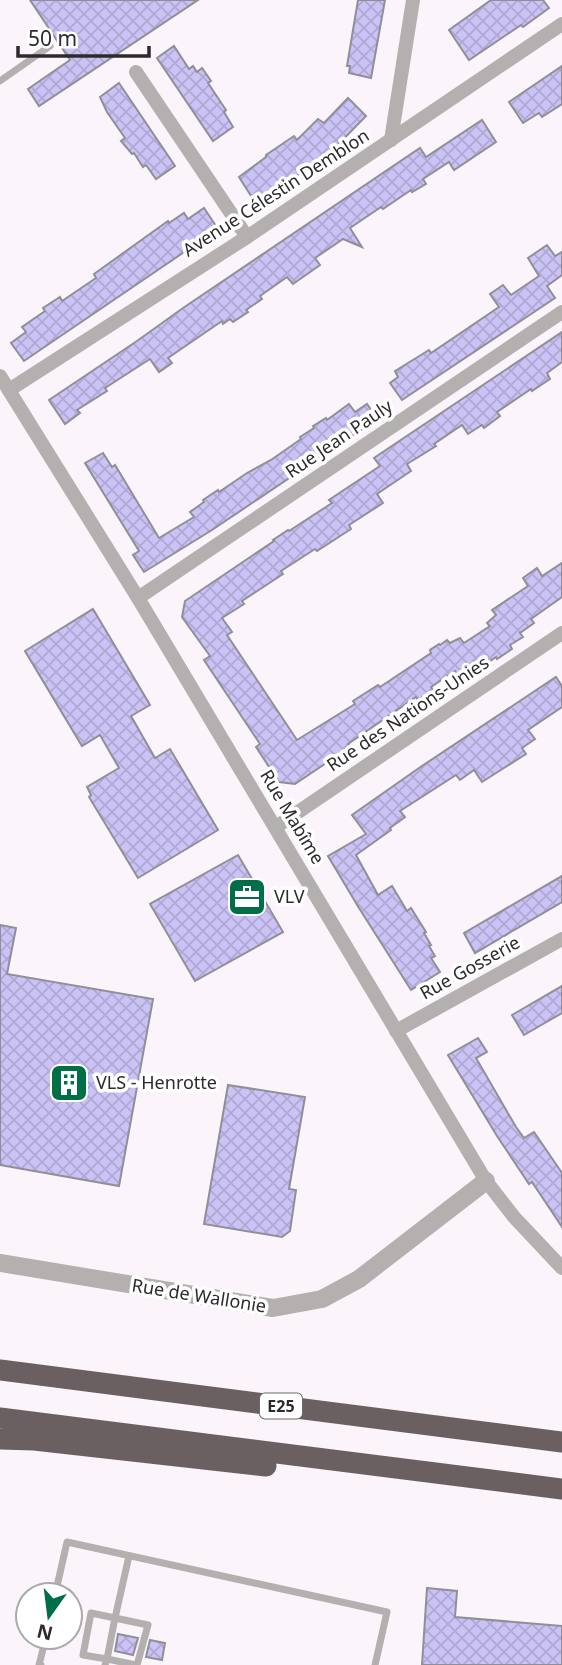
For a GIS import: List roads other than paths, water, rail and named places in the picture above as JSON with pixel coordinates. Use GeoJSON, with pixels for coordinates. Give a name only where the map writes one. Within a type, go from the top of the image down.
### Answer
{"type":"FeatureCollection","features":[{"type":"Feature","properties":{"kind":"highway","name":"E25"},"geometry":{"type":"LineString","coordinates":[[0,1370],[562,1442]]}},
{"type":"Feature","properties":{"kind":"highway"},"geometry":{"type":"LineString","coordinates":[[0,1418],[562,1489]]}},
{"type":"Feature","properties":{"kind":"highway"},"geometry":{"type":"LineString","coordinates":[[0,1439],[34,1440],[406,1481],[453,1475]]}},
{"type":"Feature","properties":{"kind":"street"},"geometry":{"type":"LineString","coordinates":[[391,140],[412,0]]}},
{"type":"Feature","properties":{"kind":"street","name":"Avenue Célestin Demblon"},"geometry":{"type":"LineString","coordinates":[[9,390],[247,237],[562,23]]}},
{"type":"Feature","properties":{"kind":"street"},"geometry":{"type":"LineString","coordinates":[[136,72],[247,237]]}},
{"type":"Feature","properties":{"kind":"street","name":"Rue Jean Pauly"},"geometry":{"type":"LineString","coordinates":[[138,598],[562,312]]}},
{"type":"Feature","properties":{"kind":"street","name":"Rue Mabîme"},"geometry":{"type":"LineString","coordinates":[[0,376],[138,598],[486,1181],[514,1217],[562,1268]]}},
{"type":"Feature","properties":{"kind":"street","name":"Rue des Nations-Unies"},"geometry":{"type":"LineString","coordinates":[[276,827],[562,633]]}},
{"type":"Feature","properties":{"kind":"street","name":"Rue Gosserie"},"geometry":{"type":"LineString","coordinates":[[396,1031],[562,939]]}},
{"type":"Feature","properties":{"kind":"street","name":"Rue de Wallonie"},"geometry":{"type":"LineString","coordinates":[[0,1263],[272,1308],[322,1299],[359,1279],[486,1181]]}},
{"type":"Feature","properties":{"kind":"lane"},"geometry":{"type":"LineString","coordinates":[[0,81],[50,46]]}},
{"type":"Feature","properties":{"kind":"lane"},"geometry":{"type":"LineString","coordinates":[[58,1581],[66,1542],[387,1612],[375,1665]]}},
{"type":"Feature","properties":{"kind":"lane"},"geometry":{"type":"LineString","coordinates":[[106,1662],[129,1556]]}},
{"type":"Feature","properties":{"kind":"lane"},"geometry":{"type":"LineString","coordinates":[[91,1613],[148,1625],[137,1665],[106,1662],[83,1655],[91,1613]]}},
{"type":"Feature","properties":{"kind":"place","name":"VLV"},"geometry":{"type":"Point","coordinates":[247,897]}},
{"type":"Feature","properties":{"kind":"place","name":"VLS - Henrotte"},"geometry":{"type":"Point","coordinates":[69,1083]}}]}
